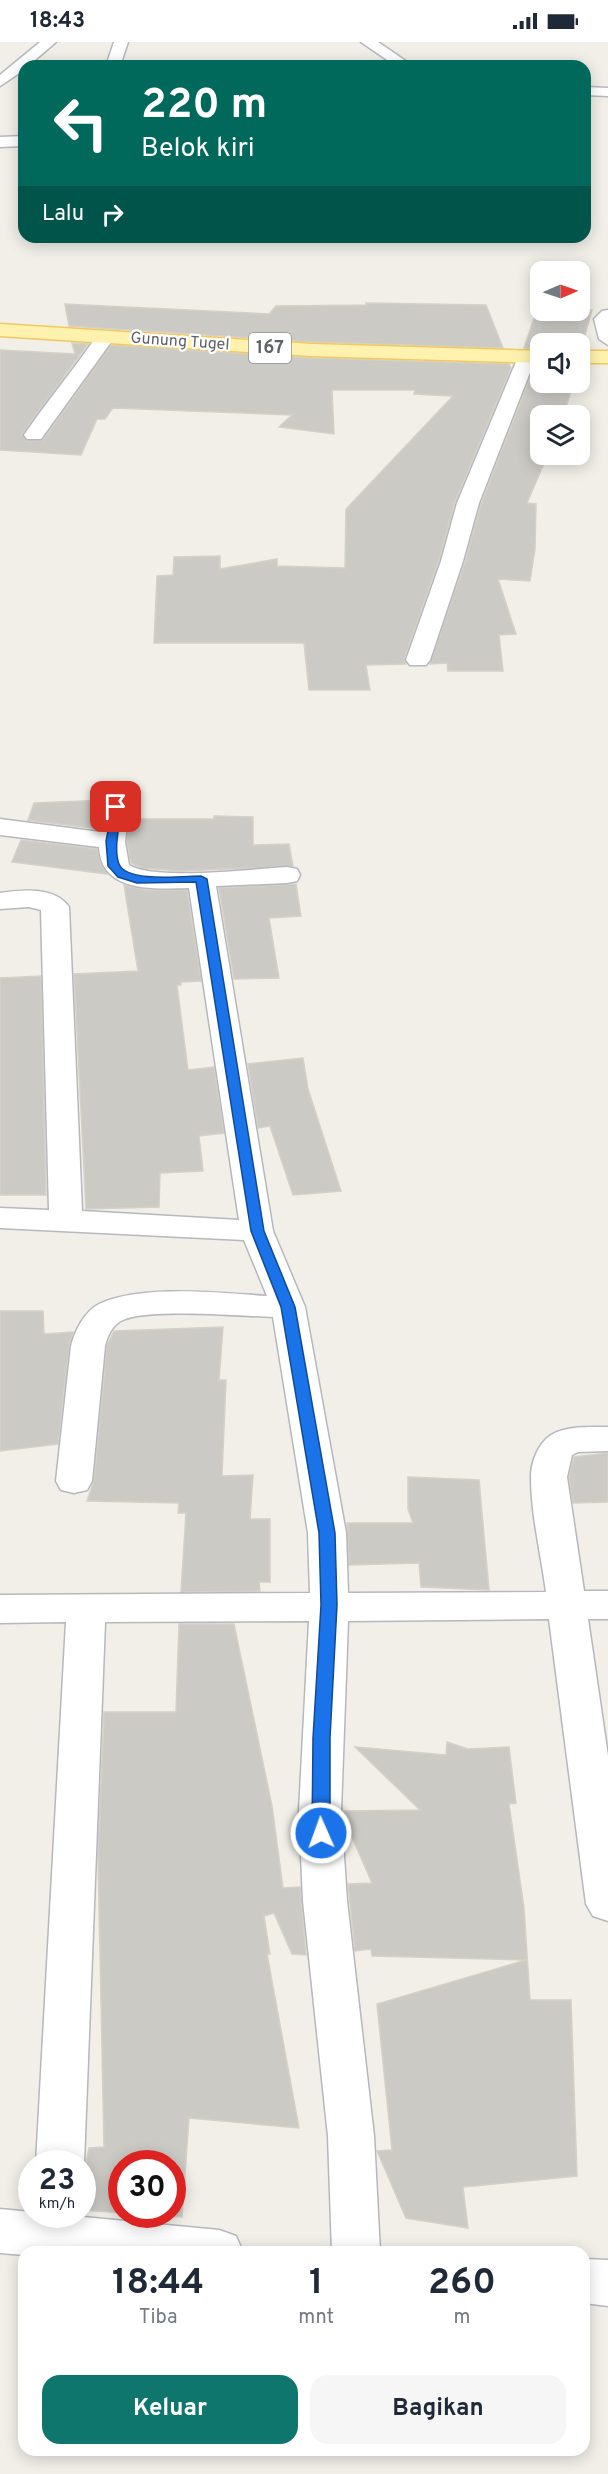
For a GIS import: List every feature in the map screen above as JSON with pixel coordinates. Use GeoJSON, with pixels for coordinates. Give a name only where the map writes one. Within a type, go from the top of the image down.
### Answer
{"type":"FeatureCollection","features":[{"type":"Feature","properties":{"kind":"main road","name":"Gunung Tugel"},"geometry":{"type":"LineString","coordinates":[[0,330],[312,350],[530,357]]}},
{"type":"Feature","properties":{"kind":"main road"},"geometry":{"type":"LineString","coordinates":[[590,357],[608,357]]}},
{"type":"Feature","properties":{"kind":"street"},"geometry":{"type":"LineString","coordinates":[[26,60],[48,42]]}},
{"type":"Feature","properties":{"kind":"street"},"geometry":{"type":"LineString","coordinates":[[114,60],[122,42]]}},
{"type":"Feature","properties":{"kind":"street"},"geometry":{"type":"LineString","coordinates":[[368,42],[396,60]]}},
{"type":"Feature","properties":{"kind":"street"},"geometry":{"type":"LineString","coordinates":[[0,82],[18,67]]}},
{"type":"Feature","properties":{"kind":"street"},"geometry":{"type":"LineString","coordinates":[[591,91],[608,92]]}},
{"type":"Feature","properties":{"kind":"street"},"geometry":{"type":"LineString","coordinates":[[0,142],[18,141]]}},
{"type":"Feature","properties":{"kind":"street"},"geometry":{"type":"LineString","coordinates":[[608,315],[603,319],[608,339]]}},
{"type":"Feature","properties":{"kind":"street"},"geometry":{"type":"LineString","coordinates":[[34,435],[70,381],[95,355],[105,338]]}},
{"type":"Feature","properties":{"kind":"street"},"geometry":{"type":"LineString","coordinates":[[418,660],[452,561],[468,502],[530,364]]}},
{"type":"Feature","properties":{"kind":"street"},"geometry":{"type":"LineString","coordinates":[[0,827],[114,824],[114,866],[122,875],[137,880],[287,875]]}},
{"type":"Feature","properties":{"kind":"street"},"geometry":{"type":"LineString","coordinates":[[201,879],[257,1231],[288,1307],[325,1520],[329,1605],[320,1811],[325,1901],[351,2136],[356,2246]]}},
{"type":"Feature","properties":{"kind":"street"},"geometry":{"type":"LineString","coordinates":[[0,901],[34,898],[47,901],[55,907],[66,1221]]}},
{"type":"Feature","properties":{"kind":"street"},"geometry":{"type":"LineString","coordinates":[[0,1218],[257,1231]]}},
{"type":"Feature","properties":{"kind":"street"},"geometry":{"type":"LineString","coordinates":[[74,1481],[88,1346],[92,1329],[103,1317],[113,1311],[137,1306],[288,1307]]}},
{"type":"Feature","properties":{"kind":"street"},"geometry":{"type":"LineString","coordinates":[[608,1439],[567,1442],[555,1449],[549,1459],[549,1477],[565,1606],[608,1904]]}},
{"type":"Feature","properties":{"kind":"street"},"geometry":{"type":"LineString","coordinates":[[0,1609],[329,1605],[608,1605]]}},
{"type":"Feature","properties":{"kind":"street"},"geometry":{"type":"LineString","coordinates":[[61,2150],[86,1608]]}},
{"type":"Feature","properties":{"kind":"street"},"geometry":{"type":"LineString","coordinates":[[0,2230],[23,2228]]}},
{"type":"Feature","properties":{"kind":"street"},"geometry":{"type":"LineString","coordinates":[[75,2228],[183,2246]]}},
{"type":"Feature","properties":{"kind":"street"},"geometry":{"type":"LineString","coordinates":[[590,2282],[608,2283]]}},
{"type":"Feature","properties":{"kind":"building"},"geometry":{"type":"Polygon","coordinates":[[[366,303],[486,305],[503,348],[312,342],[69,326],[65,304],[269,314],[276,306],[367,305],[366,303]]]}},
{"type":"Feature","properties":{"kind":"building"},"geometry":{"type":"Polygon","coordinates":[[[533,321],[589,321],[586,333],[530,333],[530,348],[524,348],[533,321]]]}},
{"type":"Feature","properties":{"kind":"building"},"geometry":{"type":"Polygon","coordinates":[[[72,343],[88,344],[22,434],[27,441],[43,440],[111,345],[312,358],[509,364],[511,368],[455,502],[439,560],[404,659],[406,664],[366,665],[370,690],[309,690],[304,643],[154,643],[157,576],[173,575],[174,557],[220,556],[220,569],[277,559],[277,566],[345,568],[346,509],[453,396],[414,394],[415,390],[332,390],[334,434],[279,427],[292,415],[113,408],[105,419],[97,419],[81,455],[0,450],[0,350],[75,354],[72,343]]]}},
{"type":"Feature","properties":{"kind":"building"},"geometry":{"type":"Polygon","coordinates":[[[530,378],[530,393],[570,393],[567,405],[530,405],[530,465],[543,465],[527,503],[536,504],[535,549],[530,581],[498,579],[516,634],[499,635],[503,671],[448,671],[447,663],[430,664],[465,562],[481,504],[530,378]]]}},
{"type":"Feature","properties":{"kind":"building"},"geometry":{"type":"Polygon","coordinates":[[[106,800],[101,807],[98,829],[28,820],[34,803],[106,800]]]}},
{"type":"Feature","properties":{"kind":"building"},"geometry":{"type":"Polygon","coordinates":[[[214,816],[253,817],[253,845],[289,844],[293,866],[181,871],[142,868],[131,863],[127,842],[130,819],[214,819],[214,816]]]}},
{"type":"Feature","properties":{"kind":"building"},"geometry":{"type":"Polygon","coordinates":[[[21,840],[97,849],[100,862],[107,874],[12,862],[21,840]]]}},
{"type":"Feature","properties":{"kind":"building"},"geometry":{"type":"Polygon","coordinates":[[[296,884],[301,916],[269,918],[279,978],[234,979],[219,888],[296,884]]]}},
{"type":"Feature","properties":{"kind":"building"},"geometry":{"type":"Polygon","coordinates":[[[124,885],[146,890],[187,890],[201,981],[181,982],[181,985],[177,985],[188,1070],[214,1067],[224,1133],[199,1136],[203,1171],[160,1173],[159,1207],[86,1209],[74,974],[138,971],[124,885]]]}},
{"type":"Feature","properties":{"kind":"building"},"geometry":{"type":"Polygon","coordinates":[[[41,976],[46,1195],[0,1195],[0,978],[41,976]]]}},
{"type":"Feature","properties":{"kind":"building"},"geometry":{"type":"Polygon","coordinates":[[[303,1058],[308,1089],[341,1191],[293,1195],[270,1126],[258,1128],[248,1064],[303,1058]]]}},
{"type":"Feature","properties":{"kind":"building"},"geometry":{"type":"Polygon","coordinates":[[[0,1311],[43,1311],[44,1334],[73,1332],[69,1346],[58,1444],[0,1451],[0,1311]]]}},
{"type":"Feature","properties":{"kind":"building"},"geometry":{"type":"Polygon","coordinates":[[[223,1327],[219,1380],[226,1380],[222,1476],[253,1475],[250,1519],[270,1519],[270,1582],[259,1582],[260,1591],[181,1592],[186,1513],[178,1513],[179,1503],[87,1501],[94,1481],[107,1346],[114,1331],[223,1327]]]}},
{"type":"Feature","properties":{"kind":"building"},"geometry":{"type":"Polygon","coordinates":[[[608,1453],[608,1502],[573,1503],[569,1477],[574,1457],[608,1453]]]}},
{"type":"Feature","properties":{"kind":"building"},"geometry":{"type":"Polygon","coordinates":[[[408,1477],[479,1480],[489,1590],[421,1587],[419,1563],[349,1565],[347,1523],[413,1523],[408,1509],[408,1477]]]}},
{"type":"Feature","properties":{"kind":"building"},"geometry":{"type":"Polygon","coordinates":[[[179,1624],[234,1624],[272,1806],[283,1888],[300,1887],[306,1955],[292,1954],[274,1913],[264,1916],[270,1954],[267,1954],[299,2128],[189,2118],[186,2160],[186,2150],[108,2150],[108,2212],[96,2211],[96,2150],[89,2150],[89,2148],[104,2147],[98,1856],[104,1712],[176,1712],[179,1624]]]}},
{"type":"Feature","properties":{"kind":"building"},"geometry":{"type":"Polygon","coordinates":[[[447,1742],[468,1749],[509,1747],[516,1803],[509,1804],[524,1908],[530,2000],[571,2000],[577,2176],[463,2187],[468,2228],[406,2218],[377,2151],[392,2150],[377,2004],[526,1960],[372,1956],[371,1949],[355,1951],[348,1884],[372,1883],[344,1819],[343,1811],[420,1810],[355,1747],[446,1755],[447,1742]]]}},
{"type":"Feature","properties":{"kind":"route"},"geometry":{"type":"LineString","coordinates":[[116,807],[112,841],[114,866],[122,875],[137,880],[201,879],[257,1231],[288,1307],[327,1533],[329,1605],[321,1738],[321,1833]]}}]}
